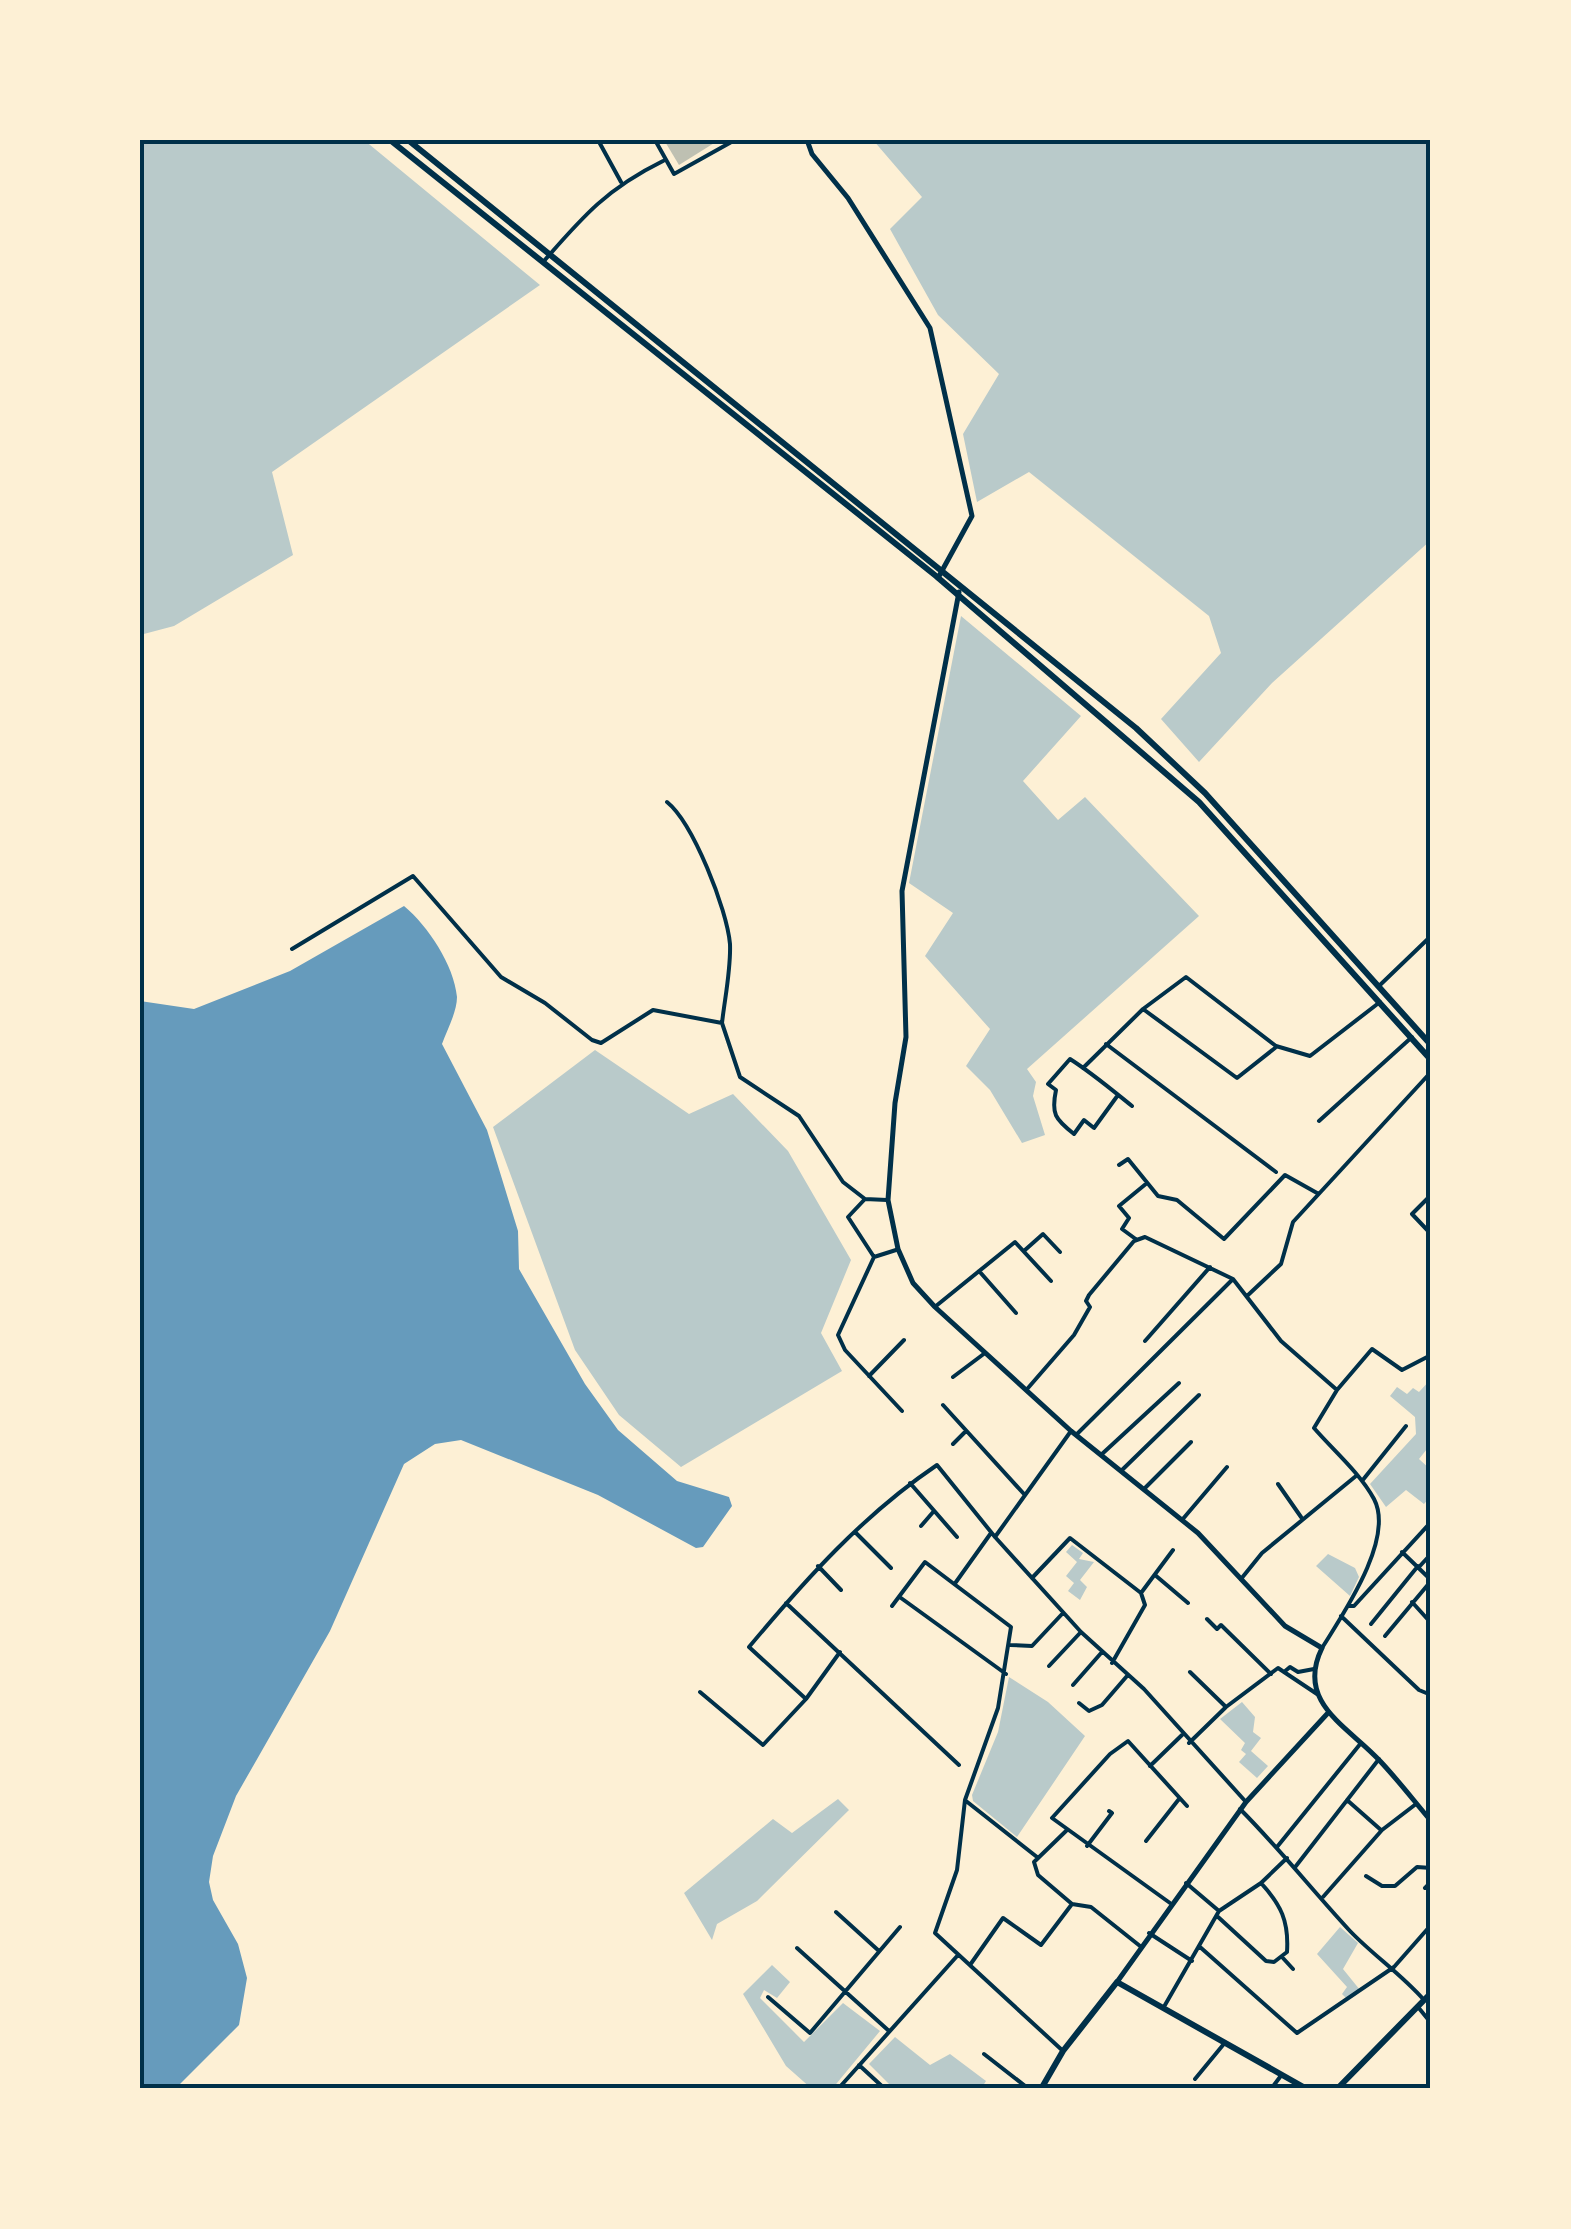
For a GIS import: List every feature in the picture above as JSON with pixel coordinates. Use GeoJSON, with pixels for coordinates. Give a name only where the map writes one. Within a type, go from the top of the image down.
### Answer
{"type":"FeatureCollection","features":[{"type":"Feature","properties":{"kind":"main road"},"geometry":{"type":"LineString","coordinates":[[390,140],[938,578],[1199,802],[1431,1060]]}},
{"type":"Feature","properties":{"kind":"main road"},"geometry":{"type":"LineString","coordinates":[[408,140],[1136,728],[1191,780],[1431,1044]]}},
{"type":"Feature","properties":{"kind":"main road"},"geometry":{"type":"LineString","coordinates":[[1041,2089],[1063,2050],[1117,1982],[1165,2005],[1307,2089]]}},
{"type":"Feature","properties":{"kind":"main road"},"geometry":{"type":"LineString","coordinates":[[1336,2089],[1431,1992]]}},
{"type":"Feature","properties":{"kind":"street"},"geometry":{"type":"LineString","coordinates":[[598,140],[620,182]]}},
{"type":"Feature","properties":{"kind":"street"},"geometry":{"type":"LineString","coordinates":[[655,140],[663,161],[674,174],[735,140]]}},
{"type":"Feature","properties":{"kind":"street"},"geometry":{"type":"LineString","coordinates":[[807,140],[812,154],[848,198],[930,328],[972,516],[938,578]]}},
{"type":"Feature","properties":{"kind":"street"},"geometry":{"type":"LineString","coordinates":[[544,261],[620,182],[663,161]]}},
{"type":"Feature","properties":{"kind":"street"},"geometry":{"type":"LineString","coordinates":[[960,584],[902,891],[906,1037],[895,1103],[888,1200],[898,1249],[912,1282],[935,1307],[1073,1433],[1182,1520],[1285,1626],[1322,1648]]}},
{"type":"Feature","properties":{"kind":"street"},"geometry":{"type":"LineString","coordinates":[[667,802],[681,814],[716,894],[730,943],[722,1022],[740,1078],[799,1116],[843,1182],[865,1198],[888,1200]]}},
{"type":"Feature","properties":{"kind":"street"},"geometry":{"type":"LineString","coordinates":[[292,950],[413,876],[501,977],[545,1002],[592,1040],[601,1043],[652,1010],[722,1022]]}},
{"type":"Feature","properties":{"kind":"street"},"geometry":{"type":"LineString","coordinates":[[1371,993],[1431,936]]}},
{"type":"Feature","properties":{"kind":"street"},"geometry":{"type":"LineString","coordinates":[[1083,1068],[1143,1009],[1186,977],[1276,1046],[1310,1056],[1380,1002]]}},
{"type":"Feature","properties":{"kind":"street"},"geometry":{"type":"LineString","coordinates":[[1143,1009],[1237,1078],[1276,1046]]}},
{"type":"Feature","properties":{"kind":"street"},"geometry":{"type":"LineString","coordinates":[[1319,1121],[1412,1037]]}},
{"type":"Feature","properties":{"kind":"street"},"geometry":{"type":"LineString","coordinates":[[1106,1044],[1276,1172]]}},
{"type":"Feature","properties":{"kind":"street"},"geometry":{"type":"LineString","coordinates":[[1118,1095],[1094,1128],[1084,1120],[1074,1134],[1056,1120],[1052,1110],[1056,1090],[1048,1084],[1070,1060],[1083,1068],[1118,1095],[1132,1106]]}},
{"type":"Feature","properties":{"kind":"street"},"geometry":{"type":"LineString","coordinates":[[1247,1296],[1280,1264],[1292,1222],[1431,1072]]}},
{"type":"Feature","properties":{"kind":"street"},"geometry":{"type":"LineString","coordinates":[[1118,1165],[1128,1159],[1158,1196],[1177,1200],[1224,1239],[1285,1176],[1317,1193]]}},
{"type":"Feature","properties":{"kind":"street"},"geometry":{"type":"LineString","coordinates":[[1137,1240],[1122,1229],[1130,1218],[1118,1206],[1147,1183]]}},
{"type":"Feature","properties":{"kind":"street"},"geometry":{"type":"LineString","coordinates":[[1431,1195],[1412,1214],[1431,1234]]}},
{"type":"Feature","properties":{"kind":"street"},"geometry":{"type":"LineString","coordinates":[[865,1198],[848,1218],[874,1257]]}},
{"type":"Feature","properties":{"kind":"street"},"geometry":{"type":"LineString","coordinates":[[1024,1250],[1043,1234],[1060,1252]]}},
{"type":"Feature","properties":{"kind":"street"},"geometry":{"type":"LineString","coordinates":[[1028,1388],[1074,1335],[1090,1307],[1086,1301],[1089,1295],[1137,1240],[1145,1237],[1233,1279],[1280,1341],[1337,1390]]}},
{"type":"Feature","properties":{"kind":"street"},"geometry":{"type":"LineString","coordinates":[[935,1307],[1015,1242],[1051,1281]]}},
{"type":"Feature","properties":{"kind":"street"},"geometry":{"type":"LineString","coordinates":[[898,1249],[874,1257],[838,1335],[902,1411]]}},
{"type":"Feature","properties":{"kind":"street"},"geometry":{"type":"LineString","coordinates":[[1144,1341],[1210,1267]]}},
{"type":"Feature","properties":{"kind":"street"},"geometry":{"type":"LineString","coordinates":[[979,1271],[1016,1312]]}},
{"type":"Feature","properties":{"kind":"street"},"geometry":{"type":"LineString","coordinates":[[956,1584],[1073,1433],[1233,1279]]}},
{"type":"Feature","properties":{"kind":"street"},"geometry":{"type":"LineString","coordinates":[[869,1376],[904,1340]]}},
{"type":"Feature","properties":{"kind":"street"},"geometry":{"type":"LineString","coordinates":[[1431,1355],[1402,1370],[1372,1349],[1337,1390],[1314,1428],[1376,1502],[1379,1520],[1375,1551],[1314,1669],[1316,1694],[1327,1714],[1379,1760],[1431,1821]]}},
{"type":"Feature","properties":{"kind":"street"},"geometry":{"type":"LineString","coordinates":[[952,1378],[985,1353]]}},
{"type":"Feature","properties":{"kind":"street"},"geometry":{"type":"LineString","coordinates":[[1102,1454],[1179,1383]]}},
{"type":"Feature","properties":{"kind":"street"},"geometry":{"type":"LineString","coordinates":[[1121,1471],[1199,1395]]}},
{"type":"Feature","properties":{"kind":"street"},"geometry":{"type":"LineString","coordinates":[[942,1405],[1025,1495]]}},
{"type":"Feature","properties":{"kind":"street"},"geometry":{"type":"LineString","coordinates":[[1361,1482],[1406,1426]]}},
{"type":"Feature","properties":{"kind":"street"},"geometry":{"type":"LineString","coordinates":[[953,1444],[966,1431]]}},
{"type":"Feature","properties":{"kind":"street"},"geometry":{"type":"LineString","coordinates":[[1144,1489],[1191,1442]]}},
{"type":"Feature","properties":{"kind":"street"},"geometry":{"type":"LineString","coordinates":[[806,1699],[749,1648],[818,1566],[910,1484],[937,1466],[1032,1578],[1112,1663],[1144,1689],[1246,1802]]}},
{"type":"Feature","properties":{"kind":"street"},"geometry":{"type":"LineString","coordinates":[[1182,1520],[1227,1466]]}},
{"type":"Feature","properties":{"kind":"street"},"geometry":{"type":"LineString","coordinates":[[1241,1579],[1301,1518],[1356,1476]]}},
{"type":"Feature","properties":{"kind":"street"},"geometry":{"type":"LineString","coordinates":[[910,1484],[957,1537]]}},
{"type":"Feature","properties":{"kind":"street"},"geometry":{"type":"LineString","coordinates":[[1278,1484],[1301,1518]]}},
{"type":"Feature","properties":{"kind":"street"},"geometry":{"type":"LineString","coordinates":[[921,1526],[934,1511]]}},
{"type":"Feature","properties":{"kind":"street"},"geometry":{"type":"LineString","coordinates":[[1346,1606],[1354,1606],[1431,1522]]}},
{"type":"Feature","properties":{"kind":"street"},"geometry":{"type":"LineString","coordinates":[[854,1532],[890,1568]]}},
{"type":"Feature","properties":{"kind":"street"},"geometry":{"type":"LineString","coordinates":[[1032,1578],[1070,1538],[1142,1593],[1145,1605],[1112,1663]]}},
{"type":"Feature","properties":{"kind":"street"},"geometry":{"type":"LineString","coordinates":[[1142,1593],[1172,1550]]}},
{"type":"Feature","properties":{"kind":"street"},"geometry":{"type":"LineString","coordinates":[[1386,1636],[1431,1581],[1402,1552]]}},
{"type":"Feature","properties":{"kind":"street"},"geometry":{"type":"LineString","coordinates":[[1371,1624],[1431,1554]]}},
{"type":"Feature","properties":{"kind":"street"},"geometry":{"type":"LineString","coordinates":[[892,1606],[924,1562],[1011,1626],[1006,1674],[964,1800],[956,1870],[935,1928],[969,1966],[1063,2050]]}},
{"type":"Feature","properties":{"kind":"street"},"geometry":{"type":"LineString","coordinates":[[818,1566],[841,1590]]}},
{"type":"Feature","properties":{"kind":"street"},"geometry":{"type":"LineString","coordinates":[[1155,1574],[1188,1603]]}},
{"type":"Feature","properties":{"kind":"street"},"geometry":{"type":"LineString","coordinates":[[900,1596],[1006,1674]]}},
{"type":"Feature","properties":{"kind":"street"},"geometry":{"type":"LineString","coordinates":[[1412,1602],[1431,1623]]}},
{"type":"Feature","properties":{"kind":"street"},"geometry":{"type":"LineString","coordinates":[[786,1603],[959,1765]]}},
{"type":"Feature","properties":{"kind":"street"},"geometry":{"type":"LineString","coordinates":[[1010,1645],[1027,1650],[1064,1612]]}},
{"type":"Feature","properties":{"kind":"street"},"geometry":{"type":"LineString","coordinates":[[1341,1616],[1420,1690],[1431,1694]]}},
{"type":"Feature","properties":{"kind":"street"},"geometry":{"type":"LineString","coordinates":[[1207,1619],[1248,1648],[1271,1674]]}},
{"type":"Feature","properties":{"kind":"street"},"geometry":{"type":"LineString","coordinates":[[1050,1666],[1082,1632]]}},
{"type":"Feature","properties":{"kind":"street"},"geometry":{"type":"LineString","coordinates":[[700,1692],[763,1745],[806,1699],[840,1652]]}},
{"type":"Feature","properties":{"kind":"street"},"geometry":{"type":"LineString","coordinates":[[1073,1685],[1102,1652]]}},
{"type":"Feature","properties":{"kind":"street"},"geometry":{"type":"LineString","coordinates":[[1284,1672],[1290,1666],[1298,1672],[1314,1669]]}},
{"type":"Feature","properties":{"kind":"street"},"geometry":{"type":"LineString","coordinates":[[1189,1742],[1226,1707],[1278,1668],[1316,1694]]}},
{"type":"Feature","properties":{"kind":"street"},"geometry":{"type":"LineString","coordinates":[[1190,1672],[1226,1707]]}},
{"type":"Feature","properties":{"kind":"street"},"geometry":{"type":"LineString","coordinates":[[1080,1704],[1089,1711],[1099,1708],[1127,1676]]}},
{"type":"Feature","properties":{"kind":"street"},"geometry":{"type":"LineString","coordinates":[[1117,1982],[1149,1932],[1246,1802],[1327,1714]]}},
{"type":"Feature","properties":{"kind":"street"},"geometry":{"type":"LineString","coordinates":[[1148,1768],[1182,1735]]}},
{"type":"Feature","properties":{"kind":"street"},"geometry":{"type":"LineString","coordinates":[[1170,1903],[1052,1818],[1110,1754],[1128,1742],[1187,1806]]}},
{"type":"Feature","properties":{"kind":"street"},"geometry":{"type":"LineString","coordinates":[[1277,1847],[1361,1743]]}},
{"type":"Feature","properties":{"kind":"street"},"geometry":{"type":"LineString","coordinates":[[1296,1866],[1379,1760]]}},
{"type":"Feature","properties":{"kind":"street"},"geometry":{"type":"LineString","coordinates":[[1146,1841],[1179,1799]]}},
{"type":"Feature","properties":{"kind":"street"},"geometry":{"type":"LineString","coordinates":[[964,1800],[1037,1857]]}},
{"type":"Feature","properties":{"kind":"street"},"geometry":{"type":"LineString","coordinates":[[1347,1800],[1382,1830]]}},
{"type":"Feature","properties":{"kind":"street"},"geometry":{"type":"LineString","coordinates":[[1324,1897],[1382,1830],[1416,1804]]}},
{"type":"Feature","properties":{"kind":"street"},"geometry":{"type":"LineString","coordinates":[[1424,1813],[1431,1806]]}},
{"type":"Feature","properties":{"kind":"street"},"geometry":{"type":"LineString","coordinates":[[1240,1810],[1288,1857],[1351,1932],[1394,1967],[1431,2023]]}},
{"type":"Feature","properties":{"kind":"street"},"geometry":{"type":"LineString","coordinates":[[1087,1846],[1112,1813],[1109,1811]]}},
{"type":"Feature","properties":{"kind":"street"},"geometry":{"type":"LineString","coordinates":[[1067,1830],[1037,1857],[1034,1862],[1038,1875],[1072,1904],[1091,1907],[1140,1946]]}},
{"type":"Feature","properties":{"kind":"street"},"geometry":{"type":"LineString","coordinates":[[1165,2005],[1218,1913],[1288,1857]]}},
{"type":"Feature","properties":{"kind":"street"},"geometry":{"type":"LineString","coordinates":[[1366,1876],[1382,1886],[1395,1886],[1416,1867],[1431,1868]]}},
{"type":"Feature","properties":{"kind":"street"},"geometry":{"type":"LineString","coordinates":[[1425,1888],[1431,1882]]}},
{"type":"Feature","properties":{"kind":"street"},"geometry":{"type":"LineString","coordinates":[[1186,1883],[1266,1961],[1287,1952],[1288,1930],[1280,1904],[1260,1883]]}},
{"type":"Feature","properties":{"kind":"street"},"geometry":{"type":"LineString","coordinates":[[969,1966],[1003,1918],[1041,1946],[1072,1904]]}},
{"type":"Feature","properties":{"kind":"street"},"geometry":{"type":"LineString","coordinates":[[836,1912],[879,1950]]}},
{"type":"Feature","properties":{"kind":"street"},"geometry":{"type":"LineString","coordinates":[[1200,1947],[1297,2032],[1394,1967],[1431,1925]]}},
{"type":"Feature","properties":{"kind":"street"},"geometry":{"type":"LineString","coordinates":[[768,1997],[810,2033],[900,1927]]}},
{"type":"Feature","properties":{"kind":"street"},"geometry":{"type":"LineString","coordinates":[[1149,1932],[1192,1961]]}},
{"type":"Feature","properties":{"kind":"street"},"geometry":{"type":"LineString","coordinates":[[798,1948],[889,2030]]}},
{"type":"Feature","properties":{"kind":"street"},"geometry":{"type":"LineString","coordinates":[[838,2089],[889,2030],[906,2018],[958,1955]]}},
{"type":"Feature","properties":{"kind":"street"},"geometry":{"type":"LineString","coordinates":[[1282,1957],[1293,1969]]}},
{"type":"Feature","properties":{"kind":"street"},"geometry":{"type":"LineString","coordinates":[[1194,2078],[1226,2041]]}},
{"type":"Feature","properties":{"kind":"street"},"geometry":{"type":"LineString","coordinates":[[984,2054],[1029,2089]]}},
{"type":"Feature","properties":{"kind":"street"},"geometry":{"type":"LineString","coordinates":[[858,2065],[885,2089]]}},
{"type":"Feature","properties":{"kind":"street"},"geometry":{"type":"LineString","coordinates":[[1271,2089],[1282,2074]]}},
{"type":"Feature","properties":{"kind":"shaded area"},"geometry":{"type":"Polygon","coordinates":[[[140,140],[364,140],[540,285],[272,472],[293,555],[174,626],[140,635],[140,140]]]}},
{"type":"Feature","properties":{"kind":"shaded area"},"geometry":{"type":"Polygon","coordinates":[[[873,140],[1431,140],[1431,540],[1272,683],[1199,762],[1161,719],[1221,653],[1209,616],[1029,472],[977,502],[963,434],[999,374],[938,315],[890,229],[922,197],[873,140]]]}},
{"type":"Feature","properties":{"kind":"shaded area"},"geometry":{"type":"Polygon","coordinates":[[[961,616],[1081,716],[1023,781],[1058,820],[1085,797],[1199,916],[1027,1069],[1036,1082],[1033,1096],[1045,1135],[1022,1143],[990,1090],[966,1066],[990,1029],[925,956],[953,913],[909,883],[961,616]]]}},
{"type":"Feature","properties":{"kind":"shaded area"},"geometry":{"type":"Polygon","coordinates":[[[595,1050],[689,1114],[733,1094],[788,1151],[851,1260],[821,1333],[842,1371],[681,1467],[619,1415],[575,1350],[493,1127],[595,1050]]]}},
{"type":"Feature","properties":{"kind":"shaded area"},"geometry":{"type":"Polygon","coordinates":[[[1431,1379],[1431,1444],[1419,1459],[1431,1470],[1431,1496],[1424,1504],[1406,1490],[1386,1507],[1370,1484],[1416,1434],[1415,1417],[1390,1396],[1397,1387],[1407,1394],[1413,1388],[1419,1392],[1431,1379]]]}},
{"type":"Feature","properties":{"kind":"shaded area"},"geometry":{"type":"Polygon","coordinates":[[[1072,1545],[1083,1553],[1079,1559],[1094,1562],[1080,1580],[1087,1587],[1080,1600],[1068,1591],[1074,1583],[1066,1576],[1077,1562],[1066,1552],[1072,1545]]]}},
{"type":"Feature","properties":{"kind":"shaded area"},"geometry":{"type":"Polygon","coordinates":[[[1328,1554],[1355,1568],[1359,1577],[1350,1596],[1316,1566],[1328,1554]]]}},
{"type":"Feature","properties":{"kind":"shaded area"},"geometry":{"type":"Polygon","coordinates":[[[1009,1677],[1048,1702],[1085,1736],[1017,1837],[973,1801],[972,1795],[998,1732],[1009,1677]]]}},
{"type":"Feature","properties":{"kind":"shaded area"},"geometry":{"type":"Polygon","coordinates":[[[1242,1702],[1255,1717],[1253,1732],[1261,1738],[1251,1751],[1268,1766],[1257,1778],[1239,1762],[1246,1754],[1241,1750],[1245,1743],[1220,1719],[1242,1702]]]}},
{"type":"Feature","properties":{"kind":"shaded area"},"geometry":{"type":"Polygon","coordinates":[[[838,1799],[849,1810],[757,1901],[717,1924],[712,1940],[684,1893],[773,1819],[792,1833],[838,1799]]]}},
{"type":"Feature","properties":{"kind":"shaded area"},"geometry":{"type":"Polygon","coordinates":[[[1340,1927],[1358,1943],[1343,1969],[1360,1990],[1346,1998],[1342,1994],[1347,1987],[1317,1954],[1340,1927]]]}},
{"type":"Feature","properties":{"kind":"shaded area"},"geometry":{"type":"Polygon","coordinates":[[[772,1965],[790,1982],[777,1998],[764,1990],[760,1998],[804,2042],[843,2003],[880,2031],[832,2089],[812,2089],[786,2066],[743,1994],[772,1965]]]}},
{"type":"Feature","properties":{"kind":"shaded area"},"geometry":{"type":"Polygon","coordinates":[[[895,2037],[930,2065],[950,2054],[986,2081],[981,2089],[894,2089],[869,2064],[895,2037]]]}},
{"type":"Feature","properties":{"kind":"water"},"geometry":{"type":"Polygon","coordinates":[[[404,906],[422,924],[451,972],[457,997],[442,1044],[487,1130],[518,1231],[519,1269],[585,1384],[618,1430],[677,1481],[729,1497],[732,1506],[703,1547],[696,1548],[598,1495],[461,1440],[435,1444],[404,1464],[330,1631],[236,1796],[213,1856],[209,1882],[213,1900],[238,1944],[247,1978],[239,2025],[175,2089],[140,2089],[140,1001],[194,1009],[290,971],[404,906]]]}},
{"type":"Feature","properties":{"kind":"building"},"geometry":{"type":"Polygon","coordinates":[[[664,140],[719,140],[679,165],[664,140]]]}}]}
